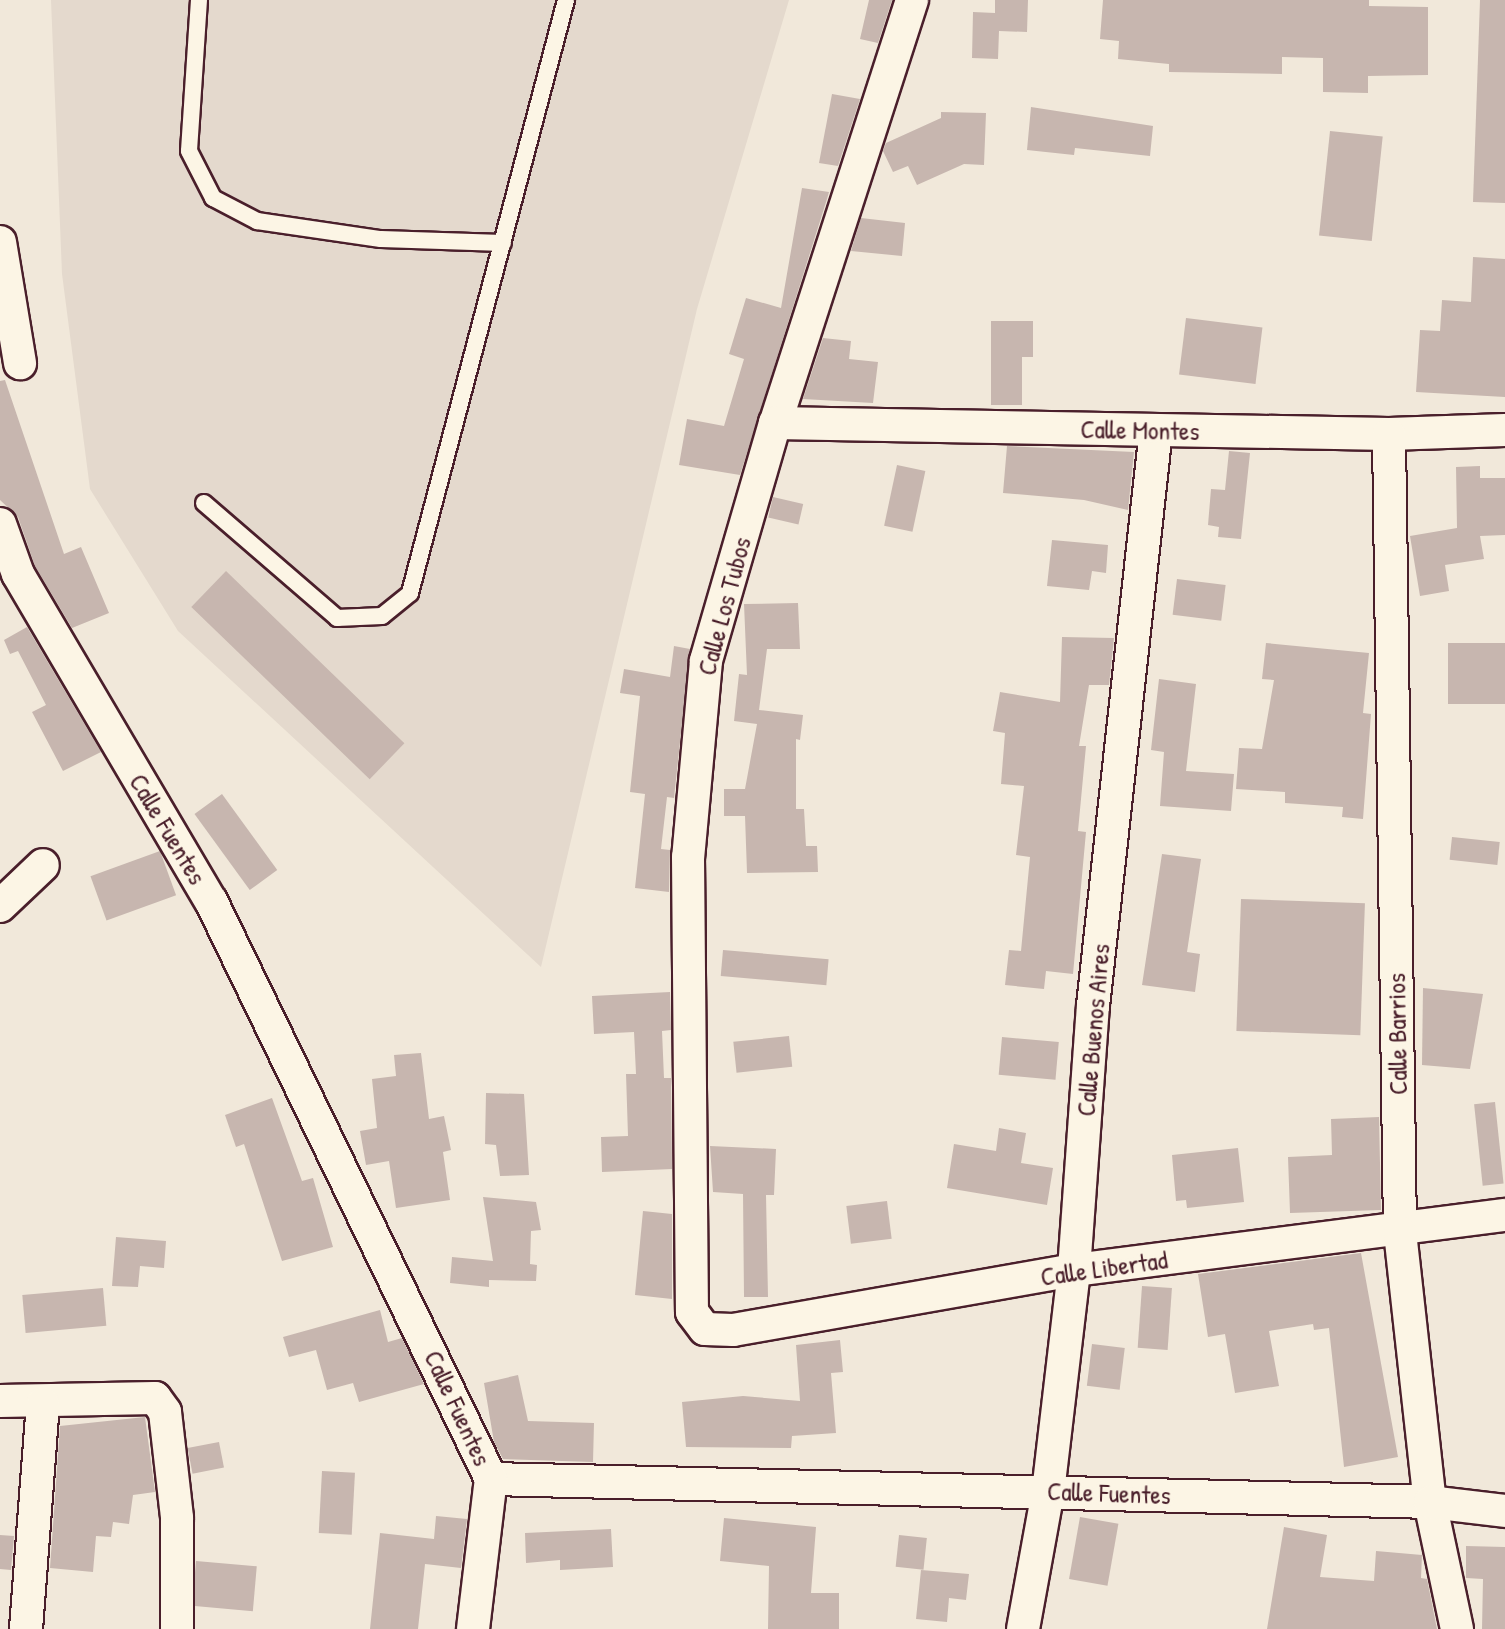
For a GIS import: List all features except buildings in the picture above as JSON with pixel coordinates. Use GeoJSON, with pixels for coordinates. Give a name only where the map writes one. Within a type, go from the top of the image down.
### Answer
{"type":"FeatureCollection","features":[{"type":"Feature","properties":{"kind":"street","name":"Calle Los Tubos"},"geometry":{"type":"LineString","coordinates":[[705,1329],[692,1312],[688,857],[706,661],[775,423],[912,0]]}},
{"type":"Feature","properties":{"kind":"street"},"geometry":{"type":"LineString","coordinates":[[0,242],[20,363]]}},
{"type":"Feature","properties":{"kind":"street","name":"Calle Montes"},"geometry":{"type":"LineString","coordinates":[[775,423],[1389,434],[1505,430]]}},
{"type":"Feature","properties":{"kind":"street","name":"Calle Buenos Aires"},"geometry":{"type":"LineString","coordinates":[[1023,1629],[1048,1492],[1074,1270],[1093,1006],[1156,430]]}},
{"type":"Feature","properties":{"kind":"street","name":"Calle Barrios"},"geometry":{"type":"LineString","coordinates":[[1389,434],[1400,1232],[1430,1502],[1457,1629]]}},
{"type":"Feature","properties":{"kind":"street","name":"Calle Fuentes"},"geometry":{"type":"LineString","coordinates":[[0,524],[18,574],[211,901],[491,1479],[1430,1502],[1505,1511]]}},
{"type":"Feature","properties":{"kind":"street"},"geometry":{"type":"LineString","coordinates":[[0,906],[43,865]]}},
{"type":"Feature","properties":{"kind":"street","name":"Calle Libertad"},"geometry":{"type":"LineString","coordinates":[[705,1329],[733,1330],[1074,1270],[1400,1232],[1505,1215]]}},
{"type":"Feature","properties":{"kind":"street"},"geometry":{"type":"LineString","coordinates":[[0,1401],[43,1404],[155,1398],[165,1412],[177,1518],[177,1629]]}},
{"type":"Feature","properties":{"kind":"street"},"geometry":{"type":"LineString","coordinates":[[26,1629],[43,1404]]}},
{"type":"Feature","properties":{"kind":"street"},"geometry":{"type":"LineString","coordinates":[[474,1628],[491,1479]]}},
{"type":"Feature","properties":{"kind":"lane"},"geometry":{"type":"LineString","coordinates":[[199,0],[189,151],[213,198],[257,221],[381,239],[503,243]]}},
{"type":"Feature","properties":{"kind":"lane"},"geometry":{"type":"LineString","coordinates":[[204,503],[337,618],[382,616],[410,593],[566,0]]}},
{"type":"Feature","properties":{"kind":"shaded area"},"geometry":{"type":"Polygon","coordinates":[[[51,0],[789,0],[697,309],[541,967],[178,631],[90,489],[62,274],[51,0]]]}}]}
